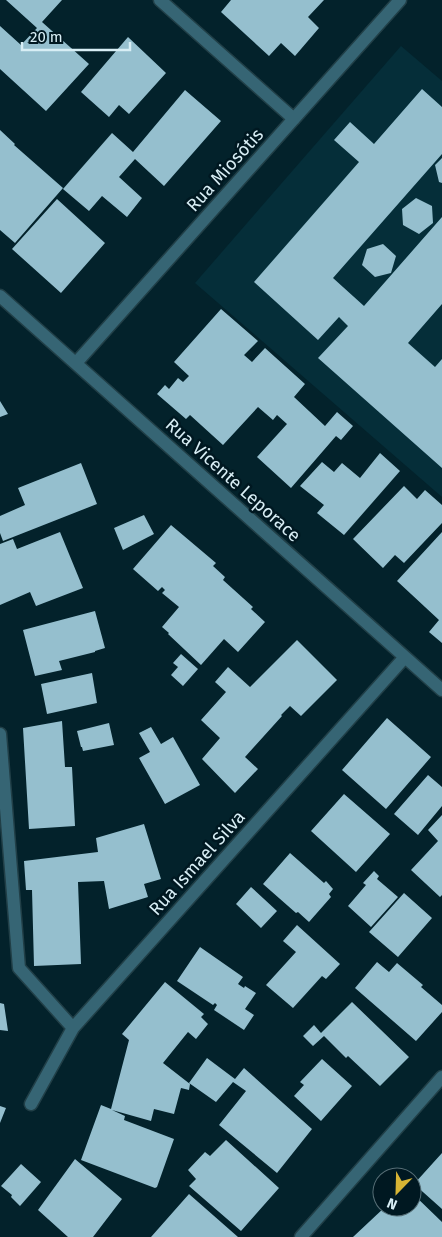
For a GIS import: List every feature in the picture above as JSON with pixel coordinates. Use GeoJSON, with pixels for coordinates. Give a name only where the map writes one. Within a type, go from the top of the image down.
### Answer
{"type":"FeatureCollection","features":[{"type":"Feature","properties":{"kind":"street"},"geometry":{"type":"LineString","coordinates":[[160,0],[294,119]]}},
{"type":"Feature","properties":{"kind":"street","name":"Rua Miosótis"},"geometry":{"type":"LineString","coordinates":[[76,363],[400,0]]}},
{"type":"Feature","properties":{"kind":"street","name":"Rua Vicente Leporace"},"geometry":{"type":"LineString","coordinates":[[0,296],[442,690]]}},
{"type":"Feature","properties":{"kind":"street","name":"Rua Ismael Silva"},"geometry":{"type":"LineString","coordinates":[[31,1104],[73,1028],[405,657]]}},
{"type":"Feature","properties":{"kind":"street"},"geometry":{"type":"LineString","coordinates":[[0,734],[19,968],[73,1028]]}},
{"type":"Feature","properties":{"kind":"street"},"geometry":{"type":"LineString","coordinates":[[301,1237],[442,1077]]}},
{"type":"Feature","properties":{"kind":"shaded area"},"geometry":{"type":"Polygon","coordinates":[[[401,46],[442,81],[442,497],[195,283],[401,46]]]}},
{"type":"Feature","properties":{"kind":"building"},"geometry":{"type":"Polygon","coordinates":[[[6,0],[62,0],[42,22],[89,64],[46,111],[0,69],[0,26],[21,45],[37,28],[6,0]]]}},
{"type":"Feature","properties":{"kind":"building"},"geometry":{"type":"Polygon","coordinates":[[[231,0],[324,0],[308,17],[319,28],[295,56],[281,43],[269,56],[221,12],[231,0]]]}},
{"type":"Feature","properties":{"kind":"building"},"geometry":{"type":"Polygon","coordinates":[[[128,37],[166,73],[129,114],[119,105],[109,117],[81,92],[128,37]]]}},
{"type":"Feature","properties":{"kind":"building"},"geometry":{"type":"Polygon","coordinates":[[[422,89],[442,107],[442,154],[333,278],[364,306],[442,217],[442,304],[408,343],[435,367],[442,359],[442,468],[318,358],[348,326],[339,317],[318,340],[254,282],[359,162],[334,140],[350,122],[374,144],[422,89]]]}},
{"type":"Feature","properties":{"kind":"building"},"geometry":{"type":"Polygon","coordinates":[[[185,90],[221,121],[164,186],[135,159],[119,177],[142,198],[127,217],[102,196],[89,211],[63,189],[112,133],[133,152],[185,90]]]}},
{"type":"Feature","properties":{"kind":"building"},"geometry":{"type":"Polygon","coordinates":[[[0,130],[14,145],[63,188],[15,243],[0,230],[0,130]]]}},
{"type":"Feature","properties":{"kind":"building"},"geometry":{"type":"Polygon","coordinates":[[[442,158],[442,183],[439,182],[435,165],[442,158]]]}},
{"type":"Feature","properties":{"kind":"building"},"geometry":{"type":"Polygon","coordinates":[[[416,198],[432,206],[433,223],[419,234],[403,225],[402,209],[416,198]]]}},
{"type":"Feature","properties":{"kind":"building"},"geometry":{"type":"Polygon","coordinates":[[[57,199],[105,243],[61,293],[12,249],[57,199]]]}},
{"type":"Feature","properties":{"kind":"building"},"geometry":{"type":"Polygon","coordinates":[[[383,244],[396,256],[391,273],[375,277],[362,265],[367,249],[383,244]]]}},
{"type":"Feature","properties":{"kind":"building"},"geometry":{"type":"Polygon","coordinates":[[[221,309],[258,341],[244,355],[252,362],[265,348],[305,384],[294,397],[325,426],[337,412],[353,426],[341,440],[336,436],[291,488],[257,457],[287,424],[277,415],[273,420],[258,407],[223,445],[190,415],[186,419],[157,394],[165,385],[169,389],[178,378],[183,382],[189,376],[174,362],[221,309]]]}},
{"type":"Feature","properties":{"kind":"building"},"geometry":{"type":"Polygon","coordinates":[[[0,401],[8,414],[0,417],[0,401]]]}},
{"type":"Feature","properties":{"kind":"building"},"geometry":{"type":"Polygon","coordinates":[[[380,453],[400,471],[344,535],[317,513],[324,505],[300,486],[322,462],[334,472],[342,463],[360,478],[380,453]]]}},
{"type":"Feature","properties":{"kind":"building"},"geometry":{"type":"Polygon","coordinates":[[[81,463],[97,504],[3,541],[0,533],[0,516],[25,505],[18,488],[81,463]]]}},
{"type":"Feature","properties":{"kind":"building"},"geometry":{"type":"Polygon","coordinates":[[[404,486],[417,499],[425,490],[442,505],[442,523],[404,563],[395,555],[383,568],[353,539],[404,486]]]}},
{"type":"Feature","properties":{"kind":"building"},"geometry":{"type":"Polygon","coordinates":[[[144,515],[154,534],[123,550],[114,528],[144,515]]]}},
{"type":"Feature","properties":{"kind":"building"},"geometry":{"type":"Polygon","coordinates":[[[171,525],[216,563],[213,566],[225,577],[223,580],[253,607],[251,609],[265,622],[238,652],[224,639],[201,665],[162,627],[179,607],[162,593],[165,590],[162,587],[158,591],[133,569],[171,525]]]}},
{"type":"Feature","properties":{"kind":"building"},"geometry":{"type":"Polygon","coordinates":[[[60,532],[83,588],[36,606],[30,592],[0,605],[0,544],[13,539],[17,549],[60,532]]]}},
{"type":"Feature","properties":{"kind":"building"},"geometry":{"type":"Polygon","coordinates":[[[442,532],[442,643],[429,632],[439,620],[397,581],[442,532]]]}},
{"type":"Feature","properties":{"kind":"building"},"geometry":{"type":"Polygon","coordinates":[[[95,611],[105,648],[59,661],[62,670],[35,676],[23,630],[95,611]]]}},
{"type":"Feature","properties":{"kind":"building"},"geometry":{"type":"Polygon","coordinates":[[[297,640],[337,680],[301,716],[290,706],[281,715],[245,757],[258,769],[235,793],[202,759],[220,738],[201,720],[226,692],[215,682],[228,667],[250,687],[297,640]]]}},
{"type":"Feature","properties":{"kind":"building"},"geometry":{"type":"Polygon","coordinates":[[[181,654],[198,669],[183,686],[171,675],[178,667],[173,663],[181,654]]]}},
{"type":"Feature","properties":{"kind":"building"},"geometry":{"type":"Polygon","coordinates":[[[92,673],[97,703],[47,714],[41,684],[92,673]]]}},
{"type":"Feature","properties":{"kind":"building"},"geometry":{"type":"Polygon","coordinates":[[[387,718],[431,757],[386,809],[342,770],[387,718]]]}},
{"type":"Feature","properties":{"kind":"building"},"geometry":{"type":"Polygon","coordinates":[[[62,721],[65,767],[72,767],[75,826],[29,829],[23,728],[62,721]]]}},
{"type":"Feature","properties":{"kind":"building"},"geometry":{"type":"Polygon","coordinates":[[[109,723],[114,745],[83,751],[77,731],[109,723]]]}},
{"type":"Feature","properties":{"kind":"building"},"geometry":{"type":"Polygon","coordinates":[[[151,727],[161,744],[173,737],[200,785],[165,804],[139,758],[150,752],[139,733],[151,727]]]}},
{"type":"Feature","properties":{"kind":"building"},"geometry":{"type":"Polygon","coordinates":[[[428,775],[442,787],[442,806],[418,835],[394,814],[428,775]]]}},
{"type":"Feature","properties":{"kind":"building"},"geometry":{"type":"Polygon","coordinates":[[[344,794],[390,834],[356,872],[311,831],[344,794]]]}},
{"type":"Feature","properties":{"kind":"building"},"geometry":{"type":"Polygon","coordinates":[[[442,815],[442,895],[440,897],[411,870],[438,841],[428,830],[442,815]]]}},
{"type":"Feature","properties":{"kind":"building"},"geometry":{"type":"Polygon","coordinates":[[[144,824],[161,879],[144,884],[148,897],[109,909],[104,881],[78,882],[81,964],[34,966],[32,890],[26,890],[24,861],[98,852],[96,838],[144,824]]]}},
{"type":"Feature","properties":{"kind":"building"},"geometry":{"type":"Polygon","coordinates":[[[290,853],[324,883],[326,881],[333,889],[329,894],[331,897],[309,922],[263,884],[290,853]]]}},
{"type":"Feature","properties":{"kind":"building"},"geometry":{"type":"Polygon","coordinates":[[[374,871],[379,876],[377,879],[398,897],[371,927],[348,906],[366,885],[363,883],[374,871]]]}},
{"type":"Feature","properties":{"kind":"building"},"geometry":{"type":"Polygon","coordinates":[[[251,887],[277,911],[261,928],[236,904],[251,887]]]}},
{"type":"Feature","properties":{"kind":"building"},"geometry":{"type":"Polygon","coordinates":[[[404,893],[432,918],[398,957],[369,932],[404,893]]]}},
{"type":"Feature","properties":{"kind":"building"},"geometry":{"type":"Polygon","coordinates":[[[297,925],[340,964],[326,979],[322,976],[293,1008],[266,985],[296,952],[283,941],[297,925]]]}},
{"type":"Feature","properties":{"kind":"building"},"geometry":{"type":"Polygon","coordinates":[[[200,947],[243,977],[238,984],[256,993],[245,1009],[254,1015],[244,1030],[214,1010],[217,1005],[215,1003],[213,1005],[177,981],[200,947]]]}},
{"type":"Feature","properties":{"kind":"building"},"geometry":{"type":"Polygon","coordinates":[[[377,962],[389,972],[397,963],[423,985],[421,987],[442,1005],[442,1012],[416,1041],[355,988],[377,962]]]}},
{"type":"Feature","properties":{"kind":"building"},"geometry":{"type":"Polygon","coordinates":[[[165,982],[204,1014],[201,1017],[208,1024],[196,1039],[188,1032],[163,1063],[190,1084],[189,1090],[181,1088],[174,1114],[154,1109],[151,1121],[112,1110],[125,1116],[124,1120],[174,1139],[157,1187],[155,1188],[81,1160],[101,1105],[111,1109],[129,1040],[122,1034],[165,982]]]}},
{"type":"Feature","properties":{"kind":"building"},"geometry":{"type":"Polygon","coordinates":[[[352,1002],[409,1057],[380,1086],[348,1056],[346,1058],[324,1036],[313,1046],[303,1036],[314,1025],[321,1033],[352,1002]]]}},
{"type":"Feature","properties":{"kind":"building"},"geometry":{"type":"Polygon","coordinates":[[[0,1003],[4,1004],[8,1031],[0,1030],[0,1003]]]}},
{"type":"Feature","properties":{"kind":"building"},"geometry":{"type":"Polygon","coordinates":[[[207,1058],[235,1079],[244,1068],[312,1129],[277,1173],[219,1125],[246,1091],[233,1082],[216,1102],[189,1083],[207,1058]]]}},
{"type":"Feature","properties":{"kind":"building"},"geometry":{"type":"Polygon","coordinates":[[[322,1059],[352,1086],[321,1121],[294,1096],[304,1085],[300,1082],[322,1059]]]}},
{"type":"Feature","properties":{"kind":"building"},"geometry":{"type":"Polygon","coordinates":[[[0,1106],[6,1108],[0,1123],[0,1106]]]}},
{"type":"Feature","properties":{"kind":"building"},"geometry":{"type":"Polygon","coordinates":[[[226,1140],[279,1188],[241,1231],[189,1186],[196,1179],[188,1170],[205,1152],[210,1156],[226,1140]]]}},
{"type":"Feature","properties":{"kind":"building"},"geometry":{"type":"Polygon","coordinates":[[[442,1153],[442,1209],[422,1191],[422,1175],[442,1153]]]}},
{"type":"Feature","properties":{"kind":"building"},"geometry":{"type":"Polygon","coordinates":[[[75,1159],[122,1199],[93,1237],[68,1237],[38,1210],[75,1159]]]}},
{"type":"Feature","properties":{"kind":"building"},"geometry":{"type":"Polygon","coordinates":[[[21,1164],[41,1182],[20,1206],[11,1197],[12,1195],[1,1186],[21,1164]]]}},
{"type":"Feature","properties":{"kind":"building"},"geometry":{"type":"Polygon","coordinates":[[[189,1194],[238,1237],[151,1237],[189,1194]]]}},
{"type":"Feature","properties":{"kind":"building"},"geometry":{"type":"Polygon","coordinates":[[[422,1203],[442,1222],[442,1237],[353,1237],[374,1217],[422,1217],[422,1203]]]}}]}
